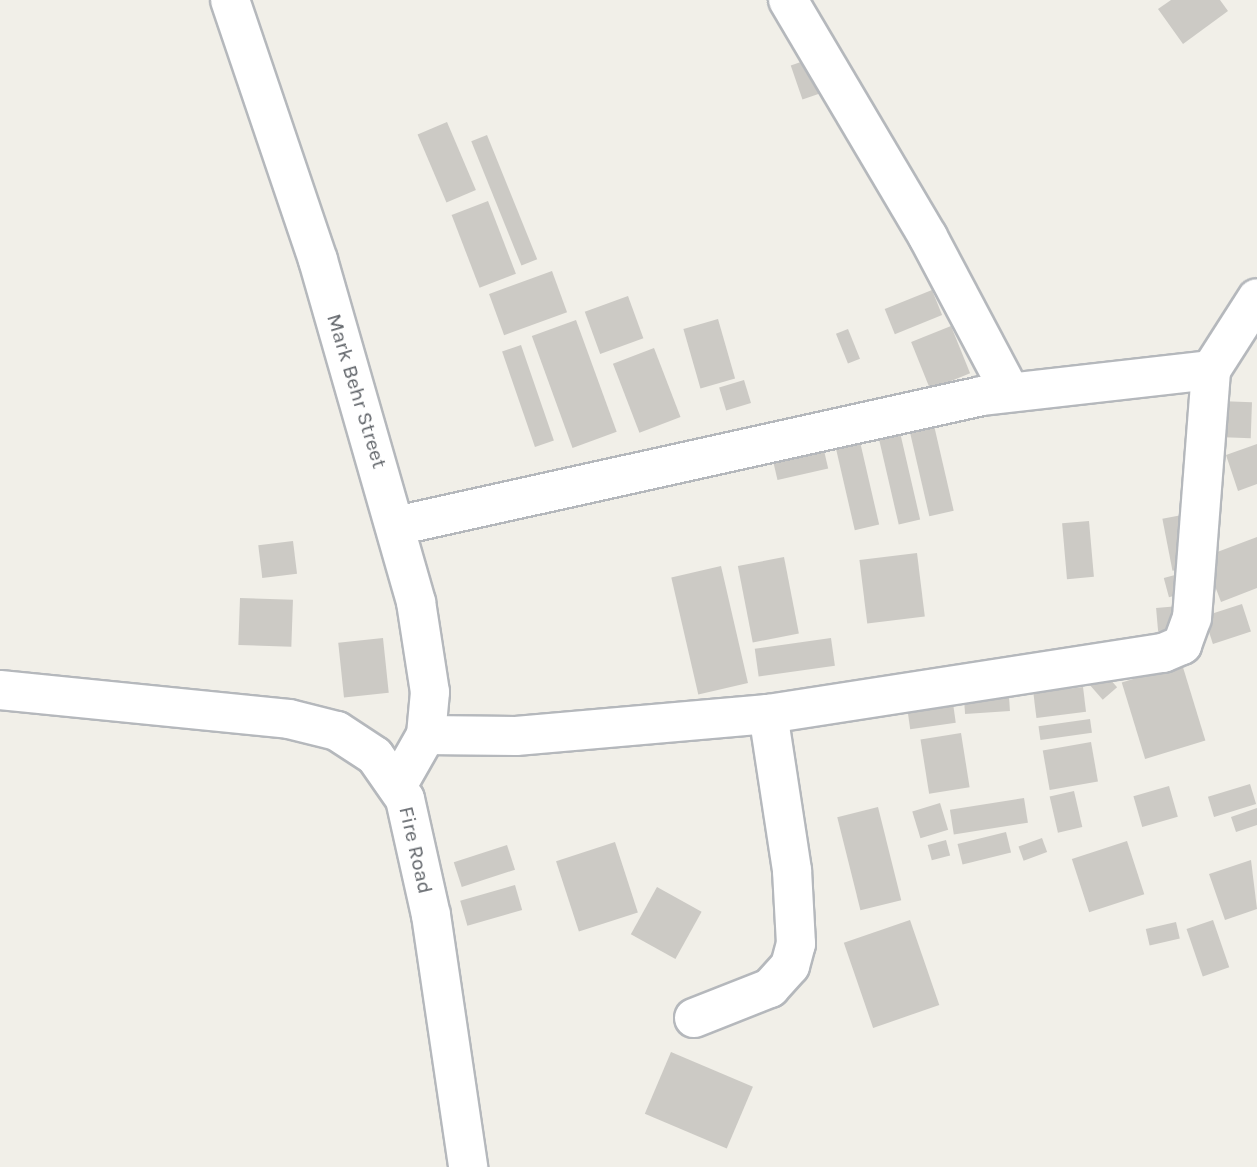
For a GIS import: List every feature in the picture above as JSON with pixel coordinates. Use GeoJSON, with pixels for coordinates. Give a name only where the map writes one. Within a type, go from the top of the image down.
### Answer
{"type":"FeatureCollection","features":[{"type":"Feature","properties":{"kind":"street","name":"Mark Behr Street"},"geometry":{"type":"LineString","coordinates":[[230,0],[317,260],[396,526],[430,692],[426,735],[397,786]]}},
{"type":"Feature","properties":{"kind":"street"},"geometry":{"type":"LineString","coordinates":[[788,0],[928,237],[1010,392]]}},
{"type":"Feature","properties":{"kind":"street"},"geometry":{"type":"LineString","coordinates":[[426,735],[516,736],[768,714],[1163,653],[1182,645],[1192,618],[1211,370],[1257,298]]}},
{"type":"Feature","properties":{"kind":"street"},"geometry":{"type":"LineString","coordinates":[[396,526],[1010,392],[1211,370]]}},
{"type":"Feature","properties":{"kind":"street","name":"Fire Road"},"geometry":{"type":"LineString","coordinates":[[0,690],[206,707],[325,728],[375,756],[397,786],[430,915],[468,1167]]}},
{"type":"Feature","properties":{"kind":"street"},"geometry":{"type":"LineString","coordinates":[[694,1018],[770,988],[790,966],[796,944],[792,870],[768,714]]}},
{"type":"Feature","properties":{"kind":"building"},"geometry":{"type":"Polygon","coordinates":[[[1171,0],[1220,0],[1228,11],[1183,44],[1158,9],[1171,0]]]}},
{"type":"Feature","properties":{"kind":"building"},"geometry":{"type":"Polygon","coordinates":[[[821,55],[833,89],[802,99],[791,65],[821,55]]]}},
{"type":"Feature","properties":{"kind":"building"},"geometry":{"type":"Polygon","coordinates":[[[447,122],[476,190],[446,203],[418,135],[447,122]]]}},
{"type":"Feature","properties":{"kind":"building"},"geometry":{"type":"Polygon","coordinates":[[[487,135],[537,259],[521,266],[471,141],[487,135]]]}},
{"type":"Feature","properties":{"kind":"building"},"geometry":{"type":"Polygon","coordinates":[[[488,201],[516,274],[480,288],[452,215],[488,201]]]}},
{"type":"Feature","properties":{"kind":"building"},"geometry":{"type":"Polygon","coordinates":[[[552,271],[567,312],[504,335],[489,294],[552,271]]]}},
{"type":"Feature","properties":{"kind":"building"},"geometry":{"type":"Polygon","coordinates":[[[932,290],[942,315],[895,334],[885,309],[932,290]]]}},
{"type":"Feature","properties":{"kind":"building"},"geometry":{"type":"Polygon","coordinates":[[[628,296],[643,338],[600,354],[585,312],[628,296]]]}},
{"type":"Feature","properties":{"kind":"building"},"geometry":{"type":"Polygon","coordinates":[[[718,319],[735,379],[700,389],[683,329],[718,319]]]}},
{"type":"Feature","properties":{"kind":"building"},"geometry":{"type":"Polygon","coordinates":[[[576,320],[617,432],[573,448],[532,336],[576,320]]]}},
{"type":"Feature","properties":{"kind":"building"},"geometry":{"type":"Polygon","coordinates":[[[951,326],[970,373],[930,389],[911,342],[951,326]]]}},
{"type":"Feature","properties":{"kind":"building"},"geometry":{"type":"Polygon","coordinates":[[[848,329],[860,359],[848,364],[836,334],[848,329]]]}},
{"type":"Feature","properties":{"kind":"building"},"geometry":{"type":"Polygon","coordinates":[[[521,345],[554,440],[535,447],[502,352],[521,345]]]}},
{"type":"Feature","properties":{"kind":"building"},"geometry":{"type":"Polygon","coordinates":[[[654,348],[681,417],[639,433],[613,364],[654,348]]]}},
{"type":"Feature","properties":{"kind":"building"},"geometry":{"type":"Polygon","coordinates":[[[744,380],[751,403],[726,411],[719,388],[744,380]]]}},
{"type":"Feature","properties":{"kind":"building"},"geometry":{"type":"Polygon","coordinates":[[[1219,401],[1252,402],[1251,438],[1218,437],[1219,401]]]}},
{"type":"Feature","properties":{"kind":"building"},"geometry":{"type":"Polygon","coordinates":[[[933,421],[954,511],[929,516],[909,427],[933,421]]]}},
{"type":"Feature","properties":{"kind":"building"},"geometry":{"type":"Polygon","coordinates":[[[899,428],[920,520],[899,525],[878,433],[899,428]]]}},
{"type":"Feature","properties":{"kind":"building"},"geometry":{"type":"Polygon","coordinates":[[[858,433],[879,525],[855,530],[834,439],[858,433]]]}},
{"type":"Feature","properties":{"kind":"building"},"geometry":{"type":"Polygon","coordinates":[[[1257,444],[1257,484],[1238,491],[1226,455],[1257,444]]]}},
{"type":"Feature","properties":{"kind":"building"},"geometry":{"type":"Polygon","coordinates":[[[823,446],[828,468],[778,480],[772,458],[823,446]]]}},
{"type":"Feature","properties":{"kind":"building"},"geometry":{"type":"Polygon","coordinates":[[[1182,515],[1192,567],[1172,571],[1162,519],[1182,515]]]}},
{"type":"Feature","properties":{"kind":"building"},"geometry":{"type":"Polygon","coordinates":[[[1089,521],[1094,577],[1067,579],[1062,523],[1089,521]]]}},
{"type":"Feature","properties":{"kind":"building"},"geometry":{"type":"Polygon","coordinates":[[[1257,537],[1257,588],[1221,602],[1204,557],[1257,537]]]}},
{"type":"Feature","properties":{"kind":"building"},"geometry":{"type":"Polygon","coordinates":[[[293,541],[297,574],[262,578],[258,545],[293,541]]]}},
{"type":"Feature","properties":{"kind":"building"},"geometry":{"type":"Polygon","coordinates":[[[917,553],[925,617],[867,624],[859,560],[917,553]]]}},
{"type":"Feature","properties":{"kind":"building"},"geometry":{"type":"Polygon","coordinates":[[[784,557],[799,634],[753,643],[738,566],[784,557]]]}},
{"type":"Feature","properties":{"kind":"building"},"geometry":{"type":"Polygon","coordinates":[[[721,566],[748,683],[698,694],[671,577],[721,566]]]}},
{"type":"Feature","properties":{"kind":"building"},"geometry":{"type":"Polygon","coordinates":[[[1186,572],[1191,591],[1169,597],[1164,578],[1186,572]]]}},
{"type":"Feature","properties":{"kind":"building"},"geometry":{"type":"Polygon","coordinates":[[[240,598],[293,600],[291,647],[238,645],[240,598]]]}},
{"type":"Feature","properties":{"kind":"building"},"geometry":{"type":"Polygon","coordinates":[[[1242,604],[1251,632],[1213,644],[1204,616],[1242,604]]]}},
{"type":"Feature","properties":{"kind":"building"},"geometry":{"type":"Polygon","coordinates":[[[1179,606],[1181,629],[1158,631],[1156,608],[1179,606]]]}},
{"type":"Feature","properties":{"kind":"building"},"geometry":{"type":"Polygon","coordinates":[[[383,638],[389,693],[344,697],[338,643],[383,638]]]}},
{"type":"Feature","properties":{"kind":"building"},"geometry":{"type":"Polygon","coordinates":[[[831,638],[835,666],[759,676],[755,649],[831,638]]]}},
{"type":"Feature","properties":{"kind":"building"},"geometry":{"type":"Polygon","coordinates":[[[1182,664],[1205,741],[1145,759],[1122,682],[1182,664]]]}},
{"type":"Feature","properties":{"kind":"building"},"geometry":{"type":"Polygon","coordinates":[[[1102,670],[1117,687],[1103,700],[1088,682],[1102,670]]]}},
{"type":"Feature","properties":{"kind":"building"},"geometry":{"type":"Polygon","coordinates":[[[1083,687],[1086,712],[1036,718],[1033,693],[1083,687]]]}},
{"type":"Feature","properties":{"kind":"building"},"geometry":{"type":"Polygon","coordinates":[[[952,696],[956,723],[910,729],[906,702],[952,696]]]}},
{"type":"Feature","properties":{"kind":"building"},"geometry":{"type":"Polygon","coordinates":[[[1009,697],[1010,711],[965,714],[964,700],[1009,697]]]}},
{"type":"Feature","properties":{"kind":"building"},"geometry":{"type":"Polygon","coordinates":[[[1090,719],[1092,733],[1040,740],[1039,726],[1090,719]]]}},
{"type":"Feature","properties":{"kind":"building"},"geometry":{"type":"Polygon","coordinates":[[[961,733],[970,787],[929,794],[921,739],[961,733]]]}},
{"type":"Feature","properties":{"kind":"building"},"geometry":{"type":"Polygon","coordinates":[[[1091,742],[1098,781],[1050,790],[1043,751],[1091,742]]]}},
{"type":"Feature","properties":{"kind":"building"},"geometry":{"type":"Polygon","coordinates":[[[1250,784],[1256,804],[1214,817],[1208,797],[1250,784]]]}},
{"type":"Feature","properties":{"kind":"building"},"geometry":{"type":"Polygon","coordinates":[[[1169,786],[1178,817],[1142,827],[1133,796],[1169,786]]]}},
{"type":"Feature","properties":{"kind":"building"},"geometry":{"type":"Polygon","coordinates":[[[1074,791],[1082,827],[1058,833],[1050,797],[1074,791]]]}},
{"type":"Feature","properties":{"kind":"building"},"geometry":{"type":"Polygon","coordinates":[[[1024,798],[1028,823],[954,834],[950,810],[1024,798]]]}},
{"type":"Feature","properties":{"kind":"building"},"geometry":{"type":"Polygon","coordinates":[[[940,803],[948,830],[920,838],[912,811],[940,803]]]}},
{"type":"Feature","properties":{"kind":"building"},"geometry":{"type":"Polygon","coordinates":[[[878,807],[901,900],[860,910],[837,817],[878,807]]]}},
{"type":"Feature","properties":{"kind":"building"},"geometry":{"type":"Polygon","coordinates":[[[1257,808],[1257,825],[1236,832],[1231,817],[1257,808]]]}},
{"type":"Feature","properties":{"kind":"building"},"geometry":{"type":"Polygon","coordinates":[[[1006,832],[1011,852],[963,864],[957,844],[1006,832]]]}},
{"type":"Feature","properties":{"kind":"building"},"geometry":{"type":"Polygon","coordinates":[[[1042,838],[1047,852],[1024,861],[1019,847],[1042,838]]]}},
{"type":"Feature","properties":{"kind":"building"},"geometry":{"type":"Polygon","coordinates":[[[946,840],[950,855],[932,860],[928,845],[946,840]]]}},
{"type":"Feature","properties":{"kind":"building"},"geometry":{"type":"Polygon","coordinates":[[[1127,841],[1144,894],[1089,912],[1072,859],[1127,841]]]}},
{"type":"Feature","properties":{"kind":"building"},"geometry":{"type":"Polygon","coordinates":[[[615,842],[638,912],[579,932],[556,861],[615,842]]]}},
{"type":"Feature","properties":{"kind":"building"},"geometry":{"type":"Polygon","coordinates":[[[507,845],[515,870],[462,887],[454,862],[507,845]]]}},
{"type":"Feature","properties":{"kind":"building"},"geometry":{"type":"Polygon","coordinates":[[[1251,860],[1257,909],[1225,920],[1209,874],[1251,860]]]}},
{"type":"Feature","properties":{"kind":"building"},"geometry":{"type":"Polygon","coordinates":[[[515,885],[522,910],[467,926],[460,901],[515,885]]]}},
{"type":"Feature","properties":{"kind":"building"},"geometry":{"type":"Polygon","coordinates":[[[657,887],[702,912],[675,959],[631,934],[657,887]]]}},
{"type":"Feature","properties":{"kind":"building"},"geometry":{"type":"Polygon","coordinates":[[[910,920],[939,1005],[873,1028],[844,943],[910,920]]]}},
{"type":"Feature","properties":{"kind":"building"},"geometry":{"type":"Polygon","coordinates":[[[1213,920],[1229,967],[1203,976],[1187,929],[1213,920]]]}},
{"type":"Feature","properties":{"kind":"building"},"geometry":{"type":"Polygon","coordinates":[[[1176,922],[1180,939],[1150,946],[1146,929],[1176,922]]]}},
{"type":"Feature","properties":{"kind":"building"},"geometry":{"type":"Polygon","coordinates":[[[671,1052],[753,1087],[727,1148],[645,1114],[671,1052]]]}}]}
